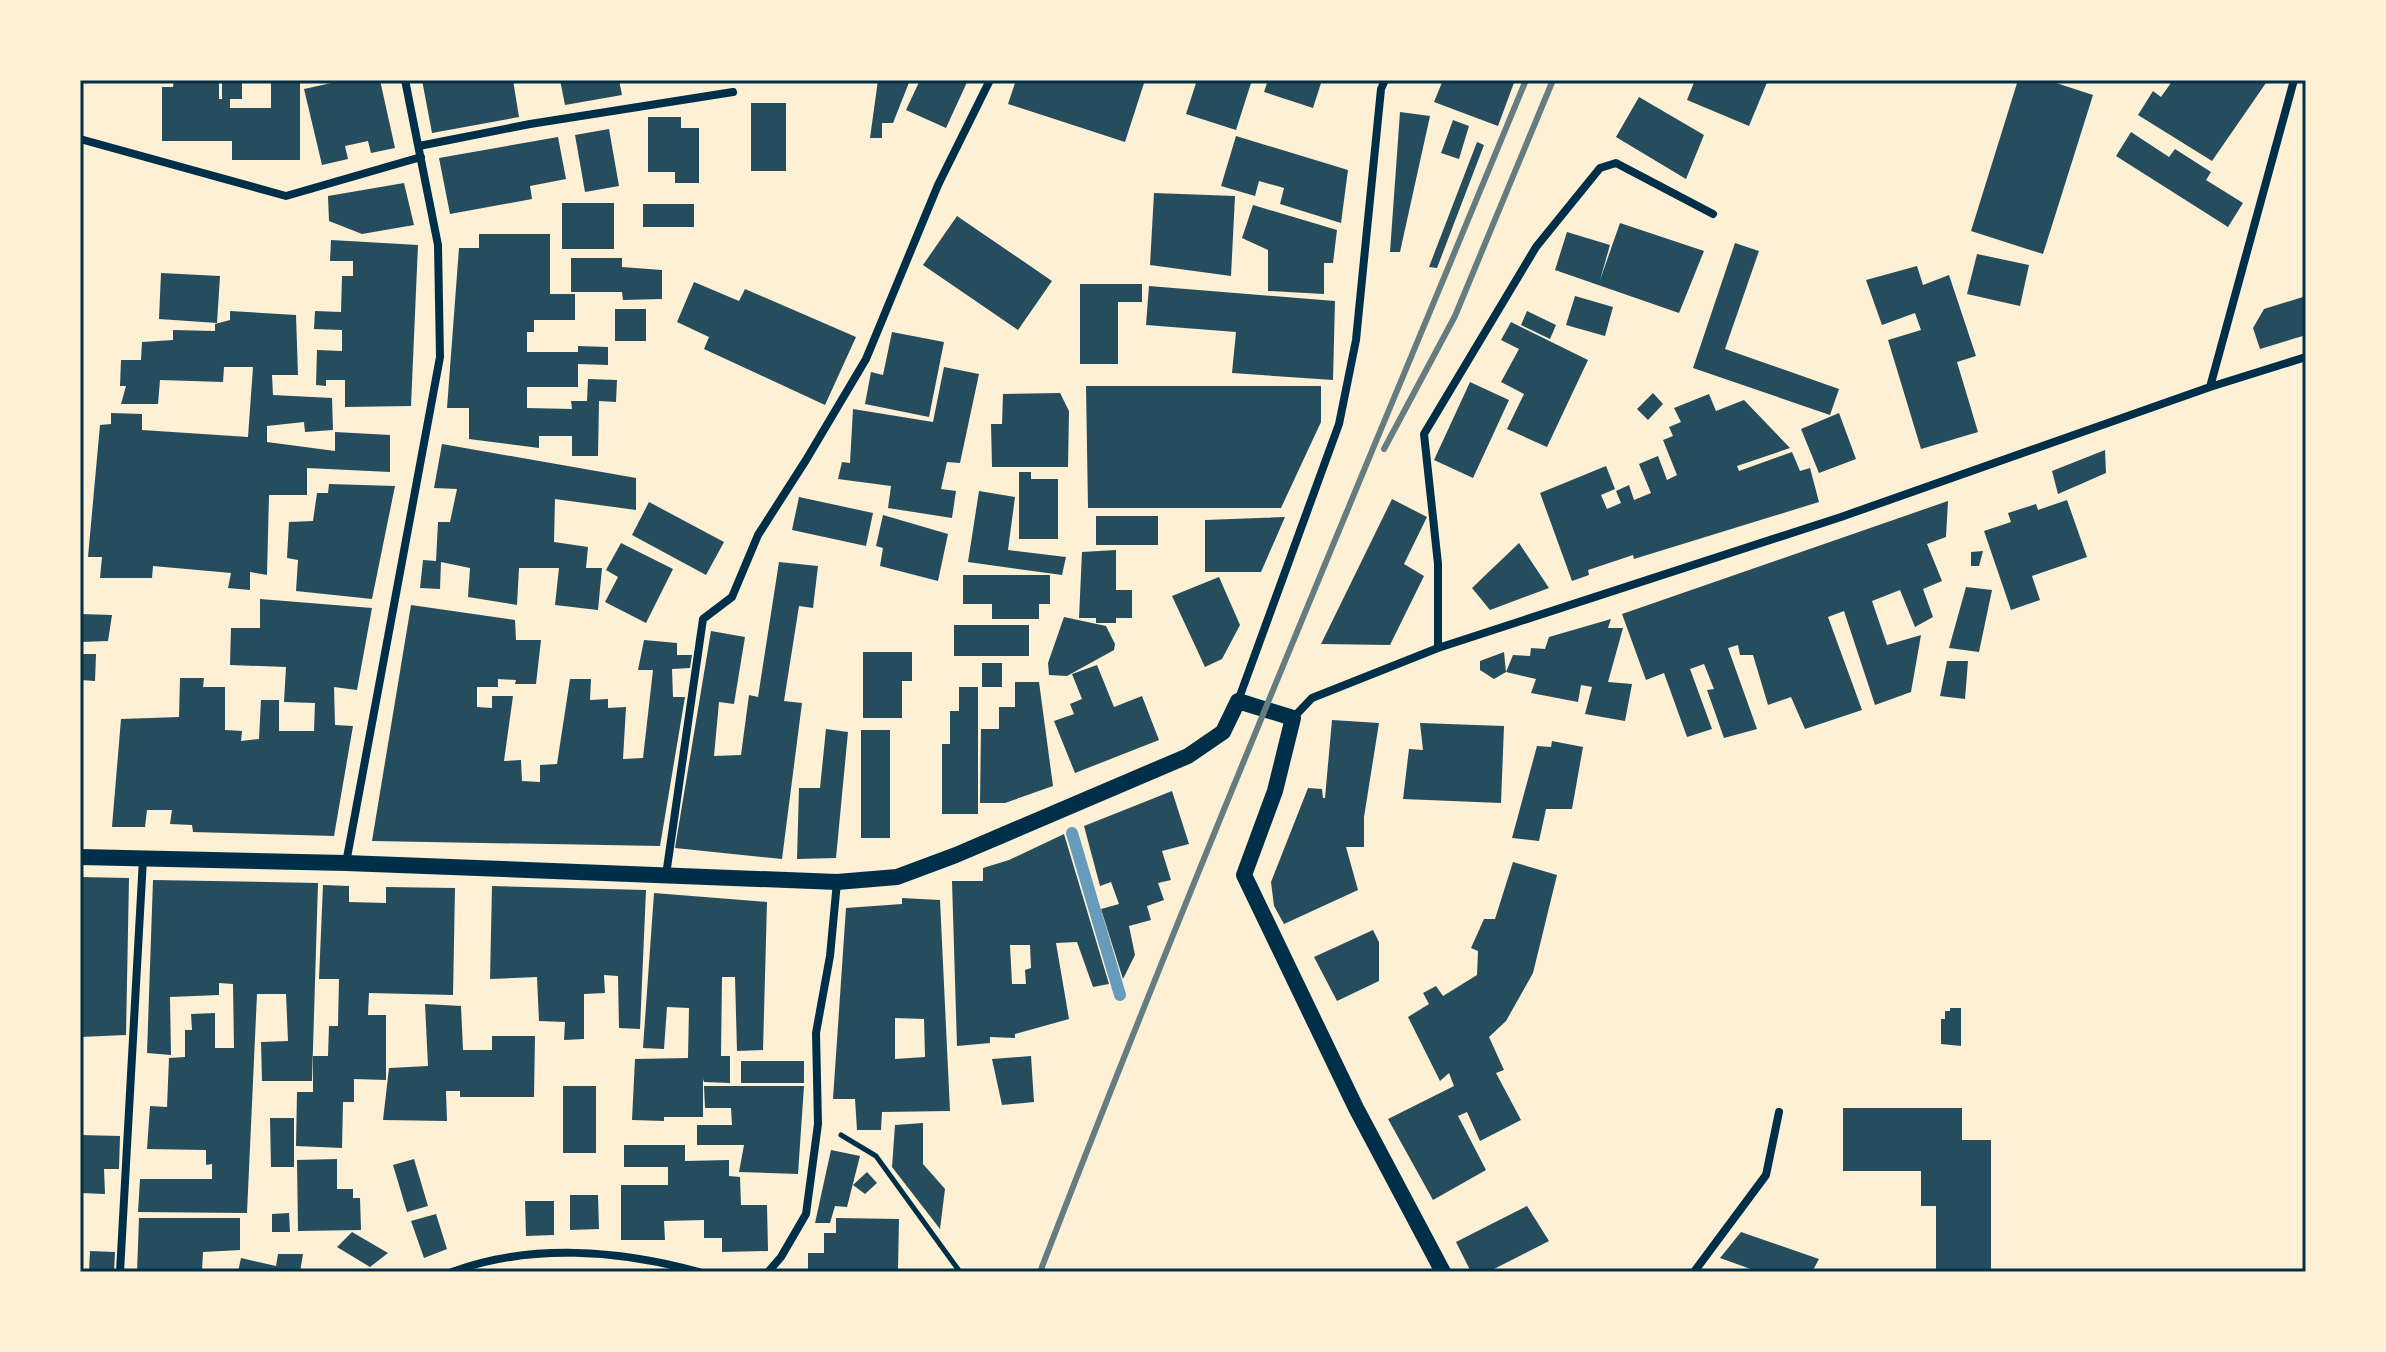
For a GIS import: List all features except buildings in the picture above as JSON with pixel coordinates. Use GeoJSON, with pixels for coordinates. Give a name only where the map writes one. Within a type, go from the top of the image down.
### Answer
{"type":"FeatureCollection","features":[{"type":"Feature","properties":{"kind":"main road"},"geometry":{"type":"LineString","coordinates":[[80,857],[346,863],[837,882],[897,877],[1188,756],[1223,732],[1238,701],[1293,718],[1275,791],[1244,875],[1356,1108],[1443,1272]]}},
{"type":"Feature","properties":{"kind":"street"},"geometry":{"type":"LineString","coordinates":[[346,863],[440,357],[438,245],[405,80]]}},
{"type":"Feature","properties":{"kind":"street"},"geometry":{"type":"LineString","coordinates":[[666,875],[703,619],[732,597],[758,535],[866,359],[938,185],[990,80]]}},
{"type":"Feature","properties":{"kind":"street"},"geometry":{"type":"LineString","coordinates":[[1238,701],[1339,424],[1356,340],[1381,89],[1385,80]]}},
{"type":"Feature","properties":{"kind":"street"},"geometry":{"type":"LineString","coordinates":[[2210,387],[2294,80]]}},
{"type":"Feature","properties":{"kind":"street"},"geometry":{"type":"LineString","coordinates":[[419,146],[530,124],[733,92]]}},
{"type":"Feature","properties":{"kind":"street"},"geometry":{"type":"LineString","coordinates":[[80,139],[286,196],[421,157]]}},
{"type":"Feature","properties":{"kind":"street"},"geometry":{"type":"LineString","coordinates":[[1438,648],[1438,564],[1424,434],[1536,247],[1600,168],[1616,163],[1713,214]]}},
{"type":"Feature","properties":{"kind":"street"},"geometry":{"type":"LineString","coordinates":[[1293,718],[1312,698],[1438,648],[1841,517],[2210,387],[2306,357]]}},
{"type":"Feature","properties":{"kind":"street"},"geometry":{"type":"LineString","coordinates":[[120,1272],[143,858]]}},
{"type":"Feature","properties":{"kind":"street"},"geometry":{"type":"LineString","coordinates":[[768,1272],[781,1257],[806,1214],[818,1124],[816,1033],[830,956],[837,882]]}},
{"type":"Feature","properties":{"kind":"street"},"geometry":{"type":"LineString","coordinates":[[1694,1272],[1766,1175],[1779,1112]]}},
{"type":"Feature","properties":{"kind":"street"},"geometry":{"type":"LineString","coordinates":[[452,1272],[477,1263],[587,1253],[628,1256],[699,1272]]}},
{"type":"Feature","properties":{"kind":"path"},"geometry":{"type":"LineString","coordinates":[[818,1124],[858,1143],[876,1156],[960,1272]]}},
{"type":"Feature","properties":{"kind":"waterway"},"geometry":{"type":"LineString","coordinates":[[1072,833],[1120,995]]}},
{"type":"Feature","properties":{"kind":"railway"},"geometry":{"type":"LineString","coordinates":[[1040,1272],[1218,824],[1526,80]]}},
{"type":"Feature","properties":{"kind":"railway"},"geometry":{"type":"LineString","coordinates":[[1384,449],[1455,316],[1553,80]]}}]}
